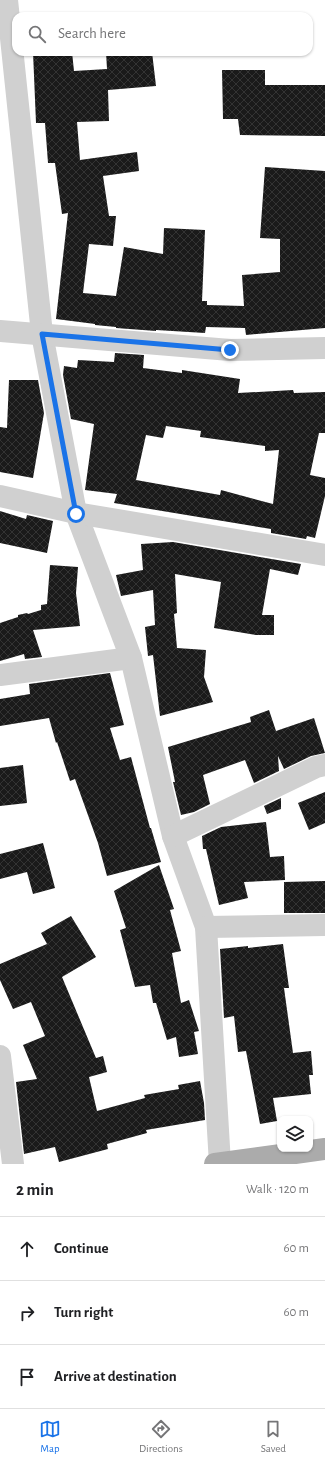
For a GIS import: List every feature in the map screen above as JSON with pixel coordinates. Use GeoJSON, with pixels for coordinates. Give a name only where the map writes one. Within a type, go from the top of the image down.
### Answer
{"type":"FeatureCollection","features":[{"type":"Feature","properties":{"kind":"main road"},"geometry":{"type":"LineString","coordinates":[[218,1164],[325,1149]]}},
{"type":"Feature","properties":{"kind":"street"},"geometry":{"type":"LineString","coordinates":[[7,0],[12,48]]}},
{"type":"Feature","properties":{"kind":"street"},"geometry":{"type":"LineString","coordinates":[[13,56],[42,334],[76,514],[131,658],[173,836],[206,926],[218,1164]]}},
{"type":"Feature","properties":{"kind":"street"},"geometry":{"type":"LineString","coordinates":[[0,331],[230,350],[325,348]]}},
{"type":"Feature","properties":{"kind":"street"},"geometry":{"type":"LineString","coordinates":[[0,496],[76,514],[325,555]]}},
{"type":"Feature","properties":{"kind":"street"},"geometry":{"type":"LineString","coordinates":[[0,675],[131,658]]}},
{"type":"Feature","properties":{"kind":"street"},"geometry":{"type":"LineString","coordinates":[[173,836],[316,767],[325,765]]}},
{"type":"Feature","properties":{"kind":"street"},"geometry":{"type":"LineString","coordinates":[[206,926],[325,925]]}},
{"type":"Feature","properties":{"kind":"street"},"geometry":{"type":"LineString","coordinates":[[0,1056],[13,1164]]}},
{"type":"Feature","properties":{"kind":"building"},"geometry":{"type":"Polygon","coordinates":[[[33,56],[72,56],[74,71],[107,69],[106,56],[152,56],[156,86],[108,90],[109,121],[77,122],[80,160],[137,152],[139,171],[103,176],[109,216],[116,216],[113,246],[89,244],[83,293],[116,296],[124,247],[163,254],[164,228],[205,230],[202,301],[207,301],[207,305],[244,306],[242,275],[280,272],[280,239],[260,238],[265,167],[325,171],[325,328],[246,335],[245,328],[206,327],[205,333],[156,331],[116,328],[56,319],[68,213],[62,214],[55,163],[48,163],[45,123],[36,123],[33,56]]]}},
{"type":"Feature","properties":{"kind":"building"},"geometry":{"type":"Polygon","coordinates":[[[222,70],[265,70],[265,85],[325,85],[325,136],[240,135],[238,119],[223,119],[222,70]]]}},
{"type":"Feature","properties":{"kind":"building"},"geometry":{"type":"Polygon","coordinates":[[[115,353],[144,355],[143,368],[182,373],[182,370],[240,379],[238,393],[293,390],[294,393],[325,392],[325,433],[319,433],[310,475],[325,478],[325,496],[315,538],[307,536],[306,539],[271,533],[271,529],[114,503],[117,494],[85,490],[94,424],[71,419],[63,375],[64,366],[77,368],[78,360],[114,362],[115,353]],[[166,426],[163,438],[146,435],[136,480],[220,495],[221,490],[273,504],[279,450],[265,451],[265,446],[200,437],[201,431],[166,426]]]}},
{"type":"Feature","properties":{"kind":"building"},"geometry":{"type":"Polygon","coordinates":[[[9,380],[38,380],[44,413],[33,478],[0,472],[0,427],[7,428],[9,380]]]}},
{"type":"Feature","properties":{"kind":"building"},"geometry":{"type":"Polygon","coordinates":[[[0,511],[26,519],[27,515],[53,521],[47,553],[0,543],[0,511]]]}},
{"type":"Feature","properties":{"kind":"building"},"geometry":{"type":"Polygon","coordinates":[[[173,542],[301,564],[298,575],[270,569],[262,615],[274,615],[274,635],[256,635],[214,628],[221,582],[175,574],[177,613],[174,614],[177,648],[206,650],[204,677],[213,702],[160,716],[153,655],[148,656],[145,627],[155,625],[153,590],[121,596],[116,575],[143,570],[141,544],[173,542]]]}},
{"type":"Feature","properties":{"kind":"building"},"geometry":{"type":"Polygon","coordinates":[[[50,565],[78,567],[76,593],[80,626],[33,630],[42,657],[25,659],[24,654],[0,661],[0,623],[18,617],[18,615],[41,610],[41,605],[47,604],[50,565]]]}},
{"type":"Feature","properties":{"kind":"building"},"geometry":{"type":"Polygon","coordinates":[[[110,673],[124,725],[110,728],[120,760],[131,757],[150,828],[161,862],[107,876],[98,843],[75,779],[70,781],[57,742],[56,743],[49,718],[0,726],[0,699],[30,694],[29,684],[110,673]]]}},
{"type":"Feature","properties":{"kind":"building"},"geometry":{"type":"Polygon","coordinates":[[[269,710],[276,731],[314,718],[325,753],[311,756],[284,769],[278,756],[279,771],[254,783],[245,760],[203,775],[210,804],[194,812],[181,815],[173,782],[175,782],[168,747],[251,722],[250,717],[269,710]]]}},
{"type":"Feature","properties":{"kind":"building"},"geometry":{"type":"Polygon","coordinates":[[[23,765],[27,803],[0,806],[0,768],[23,765]]]}},
{"type":"Feature","properties":{"kind":"building"},"geometry":{"type":"Polygon","coordinates":[[[325,792],[325,823],[309,830],[298,803],[325,792]]]}},
{"type":"Feature","properties":{"kind":"building"},"geometry":{"type":"Polygon","coordinates":[[[281,798],[281,809],[267,814],[264,806],[281,798]]]}},
{"type":"Feature","properties":{"kind":"building"},"geometry":{"type":"Polygon","coordinates":[[[266,822],[270,857],[284,856],[285,880],[244,882],[248,898],[219,905],[206,849],[203,849],[202,836],[221,827],[266,822]]]}},
{"type":"Feature","properties":{"kind":"building"},"geometry":{"type":"Polygon","coordinates":[[[43,843],[55,888],[33,894],[27,872],[0,879],[0,854],[43,843]]]}},
{"type":"Feature","properties":{"kind":"building"},"geometry":{"type":"Polygon","coordinates":[[[159,865],[174,909],[170,910],[181,951],[172,953],[181,1003],[189,1000],[199,1031],[194,1032],[198,1054],[179,1057],[176,1037],[167,1040],[156,1003],[153,1003],[150,985],[135,987],[120,930],[126,928],[114,891],[159,865]]]}},
{"type":"Feature","properties":{"kind":"building"},"geometry":{"type":"Polygon","coordinates":[[[325,881],[325,913],[284,913],[284,882],[325,881]]]}},
{"type":"Feature","properties":{"kind":"building"},"geometry":{"type":"Polygon","coordinates":[[[71,916],[96,957],[62,977],[96,1058],[103,1056],[107,1072],[89,1077],[97,1111],[145,1098],[144,1095],[179,1089],[178,1085],[200,1081],[205,1120],[146,1130],[147,1133],[107,1144],[108,1149],[59,1162],[55,1147],[24,1154],[16,1082],[37,1079],[23,1045],[45,1036],[31,1002],[13,1009],[0,980],[0,964],[47,944],[41,933],[71,916]]]}},
{"type":"Feature","properties":{"kind":"building"},"geometry":{"type":"Polygon","coordinates":[[[283,944],[289,988],[284,988],[293,1053],[311,1051],[313,1075],[309,1075],[311,1094],[273,1098],[277,1121],[260,1124],[246,1051],[238,1052],[234,1016],[224,1018],[220,949],[248,946],[248,948],[283,944]]]}},
{"type":"Feature","properties":{"kind":"route"},"geometry":{"type":"LineString","coordinates":[[76,514],[42,334],[230,350]]}}]}
